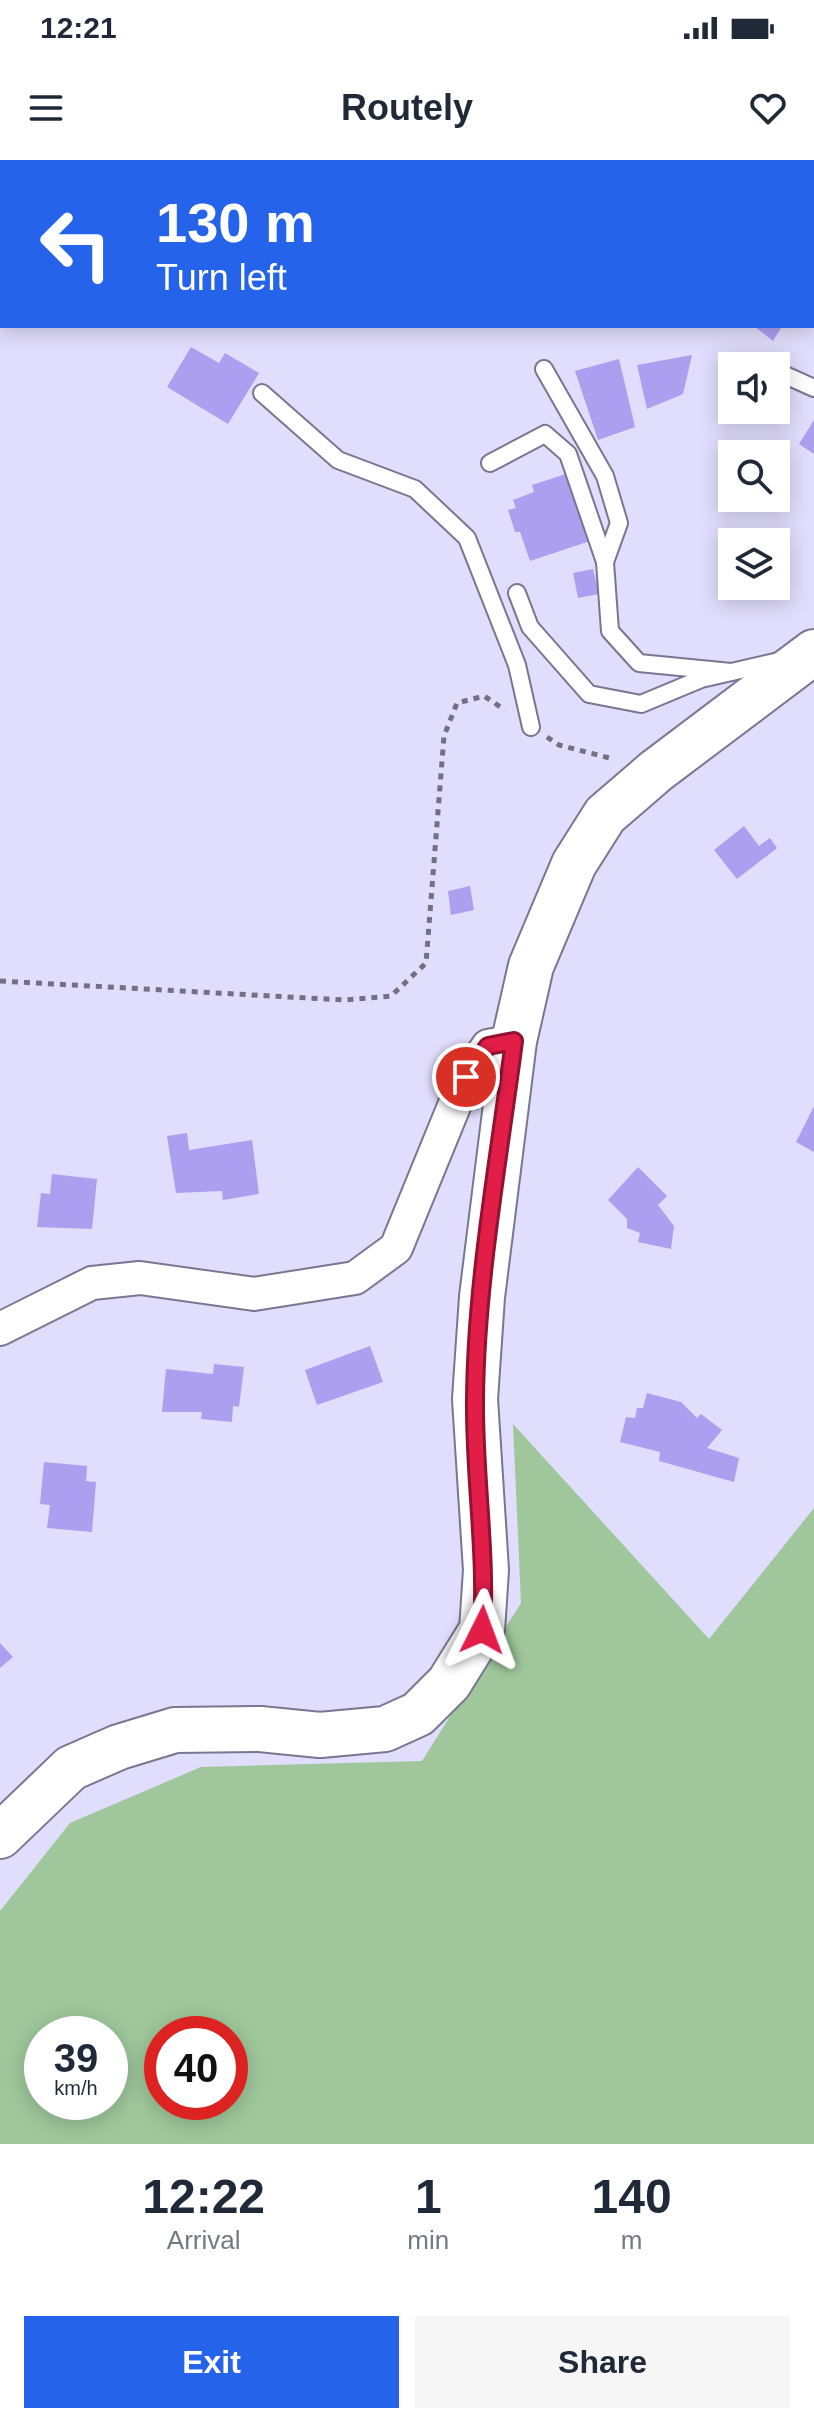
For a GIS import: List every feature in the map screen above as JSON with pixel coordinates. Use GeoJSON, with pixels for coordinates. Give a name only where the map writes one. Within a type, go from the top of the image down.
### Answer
{"type":"FeatureCollection","features":[{"type":"Feature","properties":{"kind":"street"},"geometry":{"type":"LineString","coordinates":[[3,1829],[71,1768],[119,1747],[175,1730],[260,1729],[320,1735],[385,1729],[418,1714],[449,1683],[482,1630],[486,1570],[475,1399],[482,1297],[514,1041],[531,966],[574,864],[605,815],[656,771],[813,653]]}},
{"type":"Feature","properties":{"kind":"street"},"geometry":{"type":"LineString","coordinates":[[0,1329],[92,1283],[140,1278],[254,1294],[355,1278],[396,1248],[466,1077],[488,1046],[514,1041]]}},
{"type":"Feature","properties":{"kind":"lane"},"geometry":{"type":"LineString","coordinates":[[544,369],[605,476],[619,523],[605,562]]}},
{"type":"Feature","properties":{"kind":"lane"},"geometry":{"type":"LineString","coordinates":[[790,377],[814,388]]}},
{"type":"Feature","properties":{"kind":"lane"},"geometry":{"type":"LineString","coordinates":[[262,393],[338,460],[415,489],[467,538],[517,665],[531,727]]}},
{"type":"Feature","properties":{"kind":"lane"},"geometry":{"type":"LineString","coordinates":[[490,463],[545,434],[557,444],[568,454],[605,562],[610,631],[639,663],[731,672]]}},
{"type":"Feature","properties":{"kind":"lane"},"geometry":{"type":"LineString","coordinates":[[517,593],[530,627],[589,694],[641,704],[731,672],[813,653]]}},
{"type":"Feature","properties":{"kind":"path"},"geometry":{"type":"LineString","coordinates":[[0,981],[344,1000],[391,996],[426,963],[444,736],[457,703],[484,696],[559,745],[656,771]]}},
{"type":"Feature","properties":{"kind":"green space"},"geometry":{"type":"Polygon","coordinates":[[[513,1424],[709,1639],[814,1508],[814,2144],[0,2144],[0,1911],[70,1823],[201,1767],[422,1761],[521,1603],[513,1424]]]}},
{"type":"Feature","properties":{"kind":"building"},"geometry":{"type":"Polygon","coordinates":[[[757,328],[781,328],[773,341],[757,328]]]}},
{"type":"Feature","properties":{"kind":"building"},"geometry":{"type":"Polygon","coordinates":[[[191,347],[219,363],[225,353],[259,373],[228,424],[167,387],[191,347]]]}},
{"type":"Feature","properties":{"kind":"building"},"geometry":{"type":"Polygon","coordinates":[[[692,355],[683,394],[647,409],[637,365],[692,355]]]}},
{"type":"Feature","properties":{"kind":"building"},"geometry":{"type":"Polygon","coordinates":[[[619,359],[635,427],[598,440],[575,371],[619,359]]]}},
{"type":"Feature","properties":{"kind":"building"},"geometry":{"type":"Polygon","coordinates":[[[814,420],[814,454],[799,444],[814,420]]]}},
{"type":"Feature","properties":{"kind":"building"},"geometry":{"type":"Polygon","coordinates":[[[569,473],[590,541],[530,561],[508,510],[516,508],[513,500],[534,492],[532,485],[569,473]]]}},
{"type":"Feature","properties":{"kind":"building"},"geometry":{"type":"Polygon","coordinates":[[[593,569],[599,594],[578,598],[573,573],[593,569]]]}},
{"type":"Feature","properties":{"kind":"building"},"geometry":{"type":"Polygon","coordinates":[[[744,826],[759,846],[770,838],[777,848],[737,879],[714,850],[744,826]]]}},
{"type":"Feature","properties":{"kind":"building"},"geometry":{"type":"Polygon","coordinates":[[[470,886],[474,910],[451,915],[448,891],[470,886]]]}},
{"type":"Feature","properties":{"kind":"building"},"geometry":{"type":"Polygon","coordinates":[[[814,1106],[814,1152],[796,1142],[814,1106]]]}},
{"type":"Feature","properties":{"kind":"building"},"geometry":{"type":"Polygon","coordinates":[[[187,1133],[189,1150],[252,1140],[259,1194],[223,1200],[222,1191],[176,1193],[167,1136],[187,1133]]]}},
{"type":"Feature","properties":{"kind":"building"},"geometry":{"type":"Polygon","coordinates":[[[638,1167],[667,1196],[658,1205],[674,1226],[671,1249],[638,1242],[640,1233],[627,1228],[627,1219],[608,1200],[638,1167]]]}},
{"type":"Feature","properties":{"kind":"building"},"geometry":{"type":"Polygon","coordinates":[[[52,1174],[97,1179],[92,1229],[37,1227],[41,1193],[50,1194],[52,1174]]]}},
{"type":"Feature","properties":{"kind":"building"},"geometry":{"type":"Polygon","coordinates":[[[370,1346],[383,1382],[317,1405],[305,1370],[370,1346]]]}},
{"type":"Feature","properties":{"kind":"building"},"geometry":{"type":"Polygon","coordinates":[[[214,1364],[244,1367],[239,1407],[233,1406],[232,1422],[201,1419],[202,1412],[162,1412],[166,1369],[213,1374],[214,1364]]]}},
{"type":"Feature","properties":{"kind":"building"},"geometry":{"type":"Polygon","coordinates":[[[647,1393],[681,1402],[697,1418],[701,1414],[722,1430],[707,1448],[739,1458],[734,1482],[659,1461],[660,1452],[620,1442],[626,1417],[635,1418],[637,1408],[643,1408],[647,1393]]]}},
{"type":"Feature","properties":{"kind":"building"},"geometry":{"type":"Polygon","coordinates":[[[44,1462],[87,1466],[86,1481],[96,1482],[92,1532],[47,1528],[50,1505],[40,1504],[44,1462]]]}},
{"type":"Feature","properties":{"kind":"building"},"geometry":{"type":"Polygon","coordinates":[[[0,1643],[13,1657],[0,1668],[0,1643]]]}},
{"type":"Feature","properties":{"kind":"route"},"geometry":{"type":"LineString","coordinates":[[466,1077],[488,1046],[514,1041],[482,1297],[475,1399],[486,1570],[482,1630]]}}]}
